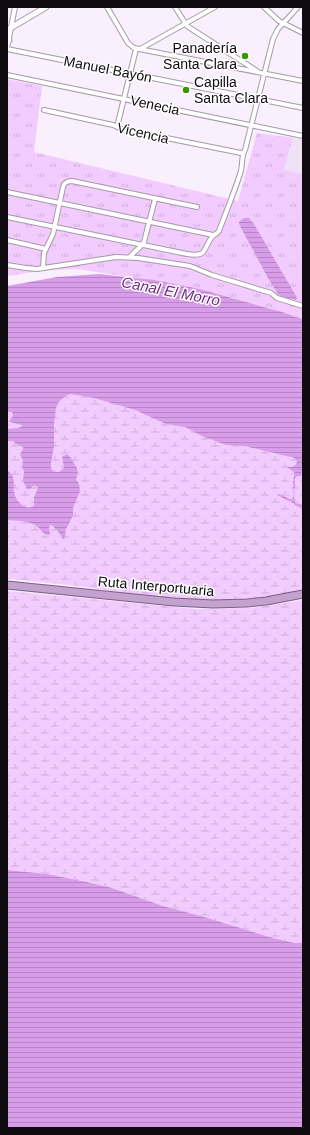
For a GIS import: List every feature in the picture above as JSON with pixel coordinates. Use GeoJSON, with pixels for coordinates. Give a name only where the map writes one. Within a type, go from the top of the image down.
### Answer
{"type":"FeatureCollection","features":[{"type":"Feature","properties":{"kind":"highway","name":"Ruta Interportuaria"},"geometry":{"type":"LineString","coordinates":[[7,585],[174,602],[213,604],[253,603],[303,594]]}},
{"type":"Feature","properties":{"kind":"street"},"geometry":{"type":"LineString","coordinates":[[7,49],[9,28],[15,7]]}},
{"type":"Feature","properties":{"kind":"street"},"geometry":{"type":"LineString","coordinates":[[9,28],[46,7]]}},
{"type":"Feature","properties":{"kind":"street"},"geometry":{"type":"LineString","coordinates":[[107,7],[128,43],[132,47],[303,82]]}},
{"type":"Feature","properties":{"kind":"street"},"geometry":{"type":"LineString","coordinates":[[176,7],[190,28],[262,73]]}},
{"type":"Feature","properties":{"kind":"street"},"geometry":{"type":"LineString","coordinates":[[117,127],[130,73],[138,49],[215,7]]}},
{"type":"Feature","properties":{"kind":"street"},"geometry":{"type":"LineString","coordinates":[[264,7],[283,23],[303,33]]}},
{"type":"Feature","properties":{"kind":"street"},"geometry":{"type":"LineString","coordinates":[[7,192],[212,235],[217,234],[239,178],[243,153],[258,99],[262,73],[273,39],[278,29],[298,7]]}},
{"type":"Feature","properties":{"kind":"street","name":"Manuel Bayón"},"geometry":{"type":"LineString","coordinates":[[7,49],[303,108]]}},
{"type":"Feature","properties":{"kind":"street","name":"Venecia"},"geometry":{"type":"LineString","coordinates":[[7,75],[251,124],[303,136]]}},
{"type":"Feature","properties":{"kind":"street","name":"Vicencia"},"geometry":{"type":"LineString","coordinates":[[44,110],[112,125],[122,130],[243,153]]}},
{"type":"Feature","properties":{"kind":"street"},"geometry":{"type":"LineString","coordinates":[[44,268],[44,256],[52,237],[66,182],[70,181],[197,207]]}},
{"type":"Feature","properties":{"kind":"street"},"geometry":{"type":"LineString","coordinates":[[130,257],[133,252],[143,245],[156,199]]}},
{"type":"Feature","properties":{"kind":"street"},"geometry":{"type":"LineString","coordinates":[[7,217],[187,254],[199,254],[204,251],[212,235]]}},
{"type":"Feature","properties":{"kind":"street"},"geometry":{"type":"LineString","coordinates":[[7,240],[46,249]]}},
{"type":"Feature","properties":{"kind":"street"},"geometry":{"type":"LineString","coordinates":[[7,265],[26,268],[44,268],[110,258],[130,257],[190,266],[212,276],[271,293],[277,298],[303,306]]}},
{"type":"Feature","properties":{"kind":"shaded area"},"geometry":{"type":"Polygon","coordinates":[[[293,138],[303,140],[303,174],[284,170],[293,138]]]}},
{"type":"Feature","properties":{"kind":"green space"},"geometry":{"type":"Polygon","coordinates":[[[7,79],[42,86],[34,152],[238,201],[257,133],[293,138],[284,170],[303,174],[303,319],[200,289],[78,269],[47,270],[7,276],[7,79]]]}},
{"type":"Feature","properties":{"kind":"green space"},"geometry":{"type":"Polygon","coordinates":[[[7,355],[303,395],[303,590],[251,599],[214,600],[155,596],[7,579],[7,355]]]}},
{"type":"Feature","properties":{"kind":"green space"},"geometry":{"type":"Polygon","coordinates":[[[7,591],[196,609],[251,608],[303,600],[303,943],[295,943],[273,938],[163,906],[112,888],[47,874],[7,870],[7,591]]]}},
{"type":"Feature","properties":{"kind":"water"},"geometry":{"type":"Polygon","coordinates":[[[244,218],[249,218],[254,224],[296,296],[296,300],[283,297],[278,294],[269,280],[239,224],[239,222],[244,218]]]}},
{"type":"Feature","properties":{"kind":"water","name":"Canal El Morro"},"geometry":{"type":"Polygon","coordinates":[[[99,274],[154,280],[200,289],[303,319],[303,462],[301,476],[297,476],[295,478],[294,498],[295,503],[303,505],[303,508],[296,506],[292,502],[276,494],[292,499],[295,473],[287,467],[295,466],[297,461],[295,458],[244,446],[226,445],[202,436],[185,427],[166,424],[135,410],[94,398],[71,394],[63,398],[58,403],[56,408],[54,423],[54,446],[51,463],[51,468],[54,472],[59,472],[64,468],[62,457],[67,454],[77,468],[78,473],[76,479],[79,484],[80,491],[73,508],[73,516],[66,529],[64,540],[52,525],[50,525],[49,528],[50,535],[47,535],[32,523],[7,520],[7,487],[9,480],[7,479],[7,470],[13,478],[14,493],[18,501],[24,506],[34,506],[34,497],[38,488],[34,485],[30,489],[27,489],[23,481],[23,461],[20,454],[23,447],[13,441],[7,441],[7,429],[23,426],[10,422],[9,421],[13,416],[12,412],[7,412],[7,286],[57,277],[99,274]]]}},
{"type":"Feature","properties":{"kind":"water"},"geometry":{"type":"Polygon","coordinates":[[[7,870],[47,874],[112,888],[163,906],[273,938],[295,943],[303,943],[303,1128],[7,1128],[7,870]]]}},
{"type":"Feature","properties":{"kind":"place","name":"Panadería Santa Clara"},"geometry":{"type":"Point","coordinates":[245,56]}},
{"type":"Feature","properties":{"kind":"place","name":"Capilla Santa Clara"},"geometry":{"type":"Point","coordinates":[186,90]}}]}
